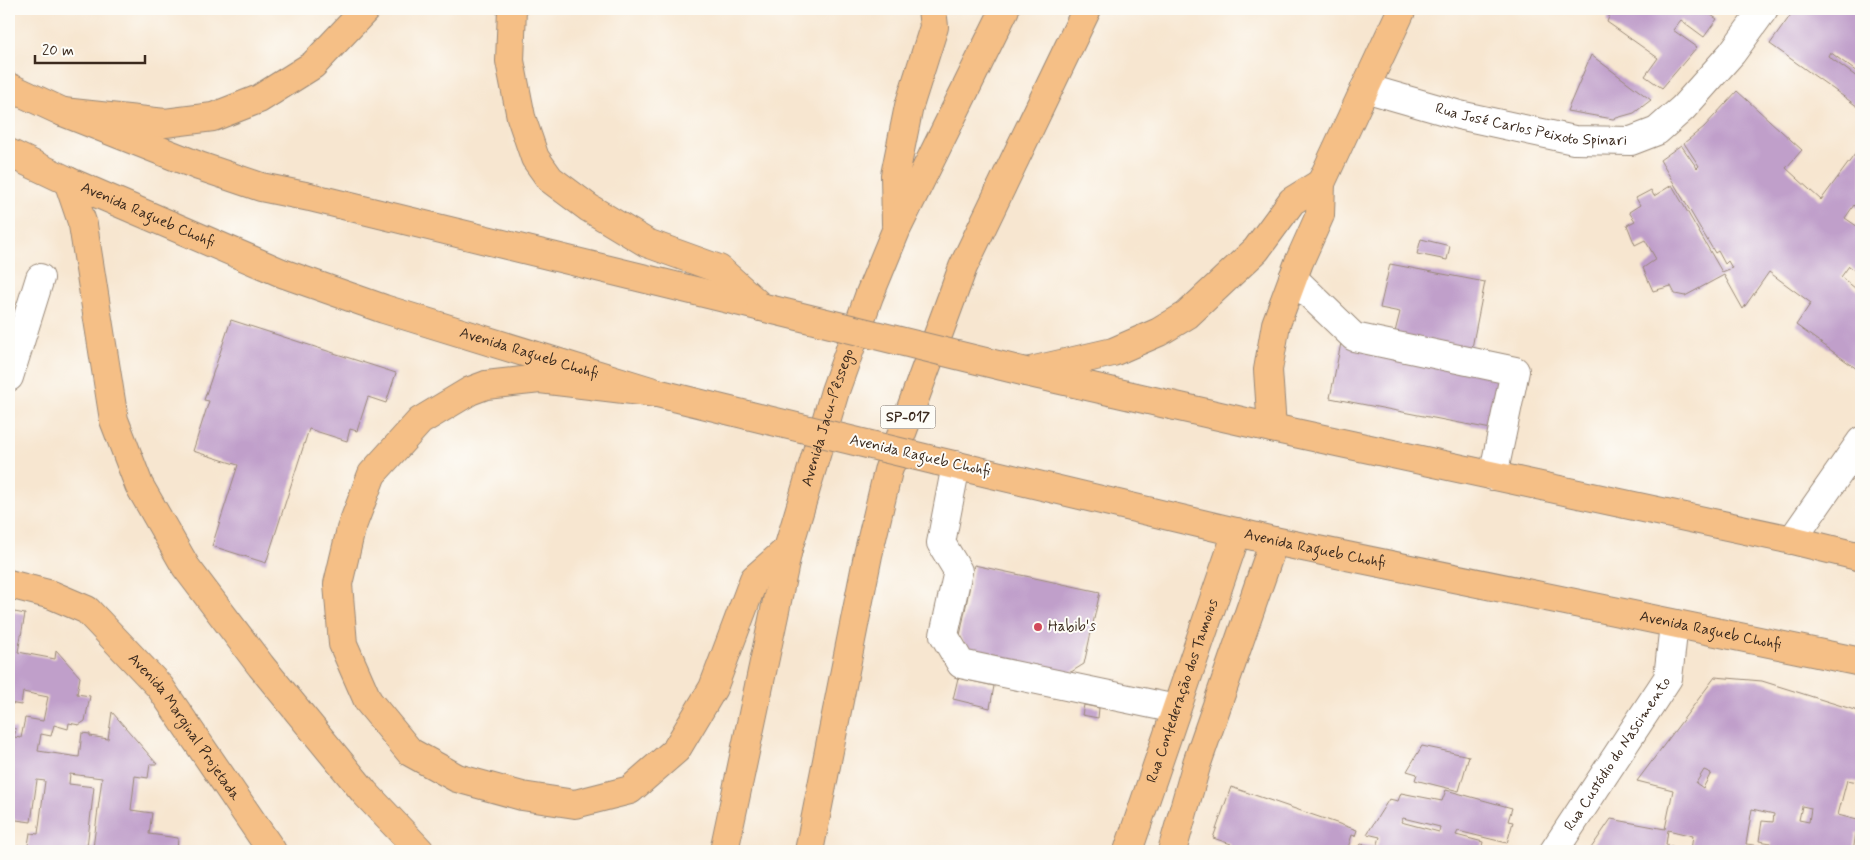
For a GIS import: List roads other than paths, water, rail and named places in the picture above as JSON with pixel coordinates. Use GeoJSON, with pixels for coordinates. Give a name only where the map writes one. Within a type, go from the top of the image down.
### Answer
{"type":"FeatureCollection","features":[{"type":"Feature","properties":{"kind":"main road"},"geometry":{"type":"LineString","coordinates":[[63,112],[165,123],[213,116],[259,99],[313,65],[366,9]]}},
{"type":"Feature","properties":{"kind":"main road"},"geometry":{"type":"LineString","coordinates":[[512,9],[510,61],[521,117],[535,158],[550,179],[588,208],[647,243],[719,269],[761,308]]}},
{"type":"Feature","properties":{"kind":"main road"},"geometry":{"type":"LineString","coordinates":[[897,228],[895,174],[908,106],[934,27],[932,9]]}},
{"type":"Feature","properties":{"kind":"main road","name":"Avenida Jacu-Pêssego"},"geometry":{"type":"LineString","coordinates":[[724,851],[788,549],[835,391],[869,296],[897,228],[1005,9]]}},
{"type":"Feature","properties":{"kind":"main road","name":"SP-017"},"geometry":{"type":"LineString","coordinates":[[809,851],[868,554],[888,471],[963,267],[1087,9]]}},
{"type":"Feature","properties":{"kind":"main road"},"geometry":{"type":"LineString","coordinates":[[1272,428],[1268,370],[1276,324],[1293,278],[1320,216],[1321,183],[1402,9]]}},
{"type":"Feature","properties":{"kind":"main road"},"geometry":{"type":"LineString","coordinates":[[9,87],[63,112],[200,166],[261,187],[310,197],[1026,372],[1272,428],[1792,540],[1861,558]]}},
{"type":"Feature","properties":{"kind":"main road","name":"Avenida Ragueb Chohfi"},"geometry":{"type":"LineString","coordinates":[[9,153],[68,181],[282,273],[384,309],[657,393],[1274,541],[1861,662]]}},
{"type":"Feature","properties":{"kind":"main road"},"geometry":{"type":"LineString","coordinates":[[68,181],[83,226],[114,420],[139,485],[186,567],[261,666],[365,793],[420,851]]}},
{"type":"Feature","properties":{"kind":"main road"},"geometry":{"type":"LineString","coordinates":[[1026,372],[1113,352],[1159,332],[1188,315],[1256,250],[1292,201],[1321,183]]}},
{"type":"Feature","properties":{"kind":"main road"},"geometry":{"type":"LineString","coordinates":[[657,393],[540,379],[486,385],[470,391],[420,421],[372,474],[351,529],[338,584],[343,644],[368,701],[410,752],[457,778],[522,796],[575,804],[630,790],[676,750],[713,688],[754,579],[788,549]]}},
{"type":"Feature","properties":{"kind":"main road","name":"Rua Confederação dos Tamoios"},"geometry":{"type":"LineString","coordinates":[[1128,851],[1237,532]]}},
{"type":"Feature","properties":{"kind":"main road"},"geometry":{"type":"LineString","coordinates":[[1172,851],[1197,763],[1274,541]]}},
{"type":"Feature","properties":{"kind":"main road","name":"Avenida Marginal Projetada"},"geometry":{"type":"LineString","coordinates":[[9,584],[52,595],[87,610],[160,687],[272,851]]}},
{"type":"Feature","properties":{"kind":"street","name":"Rua José Carlos Peixoto Spinari"},"geometry":{"type":"LineString","coordinates":[[1365,88],[1458,115],[1574,140],[1631,141],[1657,131],[1682,108],[1732,53],[1764,9]]}},
{"type":"Feature","properties":{"kind":"street"},"geometry":{"type":"LineString","coordinates":[[9,377],[40,278]]}},
{"type":"Feature","properties":{"kind":"street"},"geometry":{"type":"LineString","coordinates":[[1293,278],[1354,337],[1515,371],[1493,476]]}},
{"type":"Feature","properties":{"kind":"street"},"geometry":{"type":"LineString","coordinates":[[1792,540],[1861,441]]}},
{"type":"Feature","properties":{"kind":"street"},"geometry":{"type":"LineString","coordinates":[[946,463],[941,543],[958,571],[944,635],[961,664],[1176,708]]}},
{"type":"Feature","properties":{"kind":"street","name":"Rua Custódio do Nascimento"},"geometry":{"type":"LineString","coordinates":[[1554,851],[1668,678],[1674,624]]}},
{"type":"Feature","properties":{"kind":"place","name":"Habib's"},"geometry":{"type":"Point","coordinates":[1038,627]}}]}
